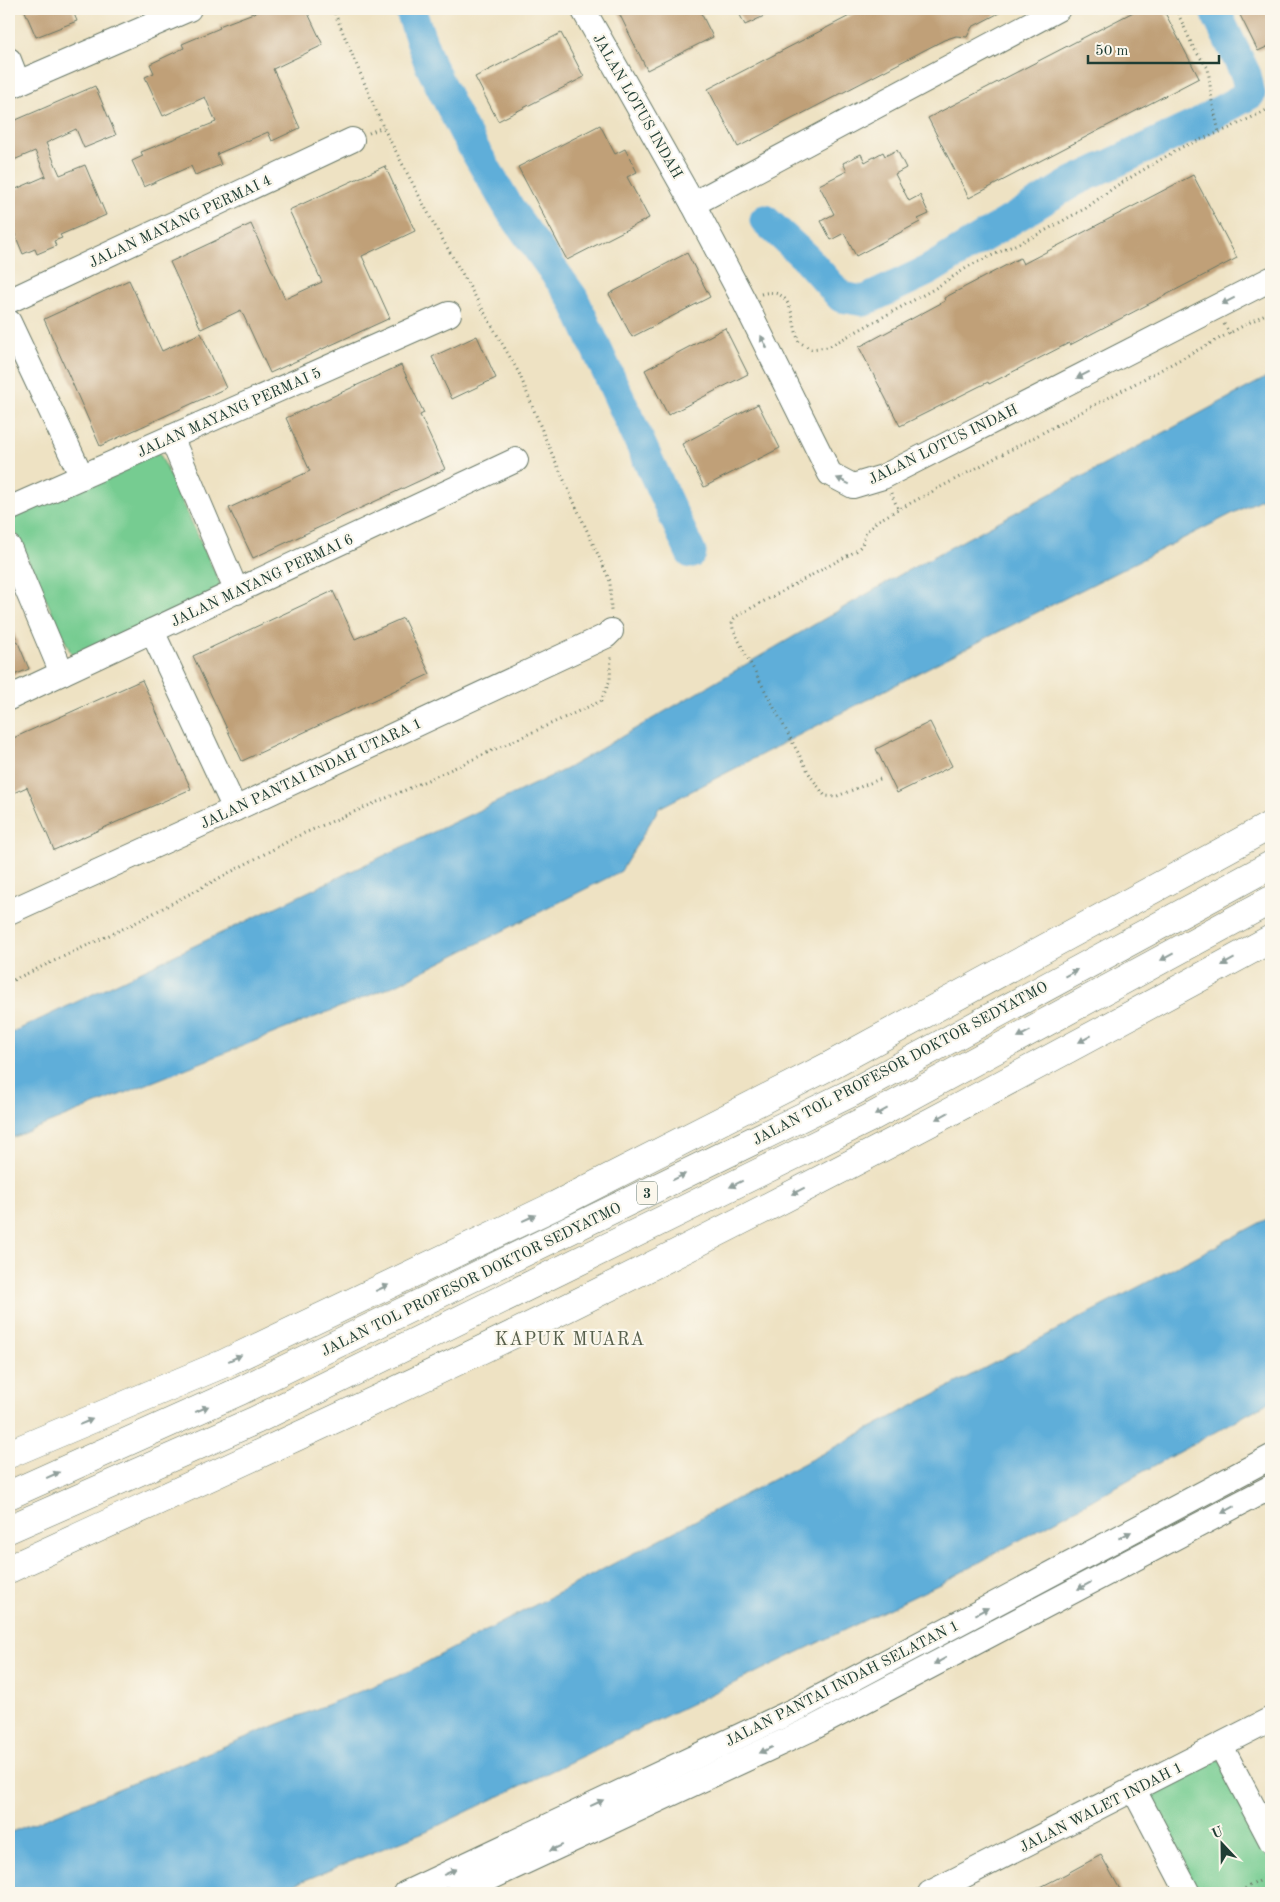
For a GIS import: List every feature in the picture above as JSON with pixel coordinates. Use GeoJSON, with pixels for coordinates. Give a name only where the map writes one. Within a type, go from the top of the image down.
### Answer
{"type":"FeatureCollection","features":[{"type":"Feature","properties":{"kind":"highway","name":"JALAN TOL PROFESOR DOKTOR SEDYATMO"},"geometry":{"type":"LineString","coordinates":[[9,1454],[225,1363],[556,1205],[829,1066],[1271,825]]}},
{"type":"Feature","properties":{"kind":"highway","name":"JALAN TOL PROFESOR DOKTOR SEDYATMO"},"geometry":{"type":"LineString","coordinates":[[9,1495],[240,1391],[851,1093],[1271,864]]}},
{"type":"Feature","properties":{"kind":"highway","name":"JALAN TOL PROFESOR DOKTOR SEDYATMO"},"geometry":{"type":"LineString","coordinates":[[9,1529],[256,1420],[861,1122],[1271,900]]}},
{"type":"Feature","properties":{"kind":"highway"},"geometry":{"type":"LineString","coordinates":[[9,1569],[271,1449],[592,1296],[895,1142],[1271,939]]}},
{"type":"Feature","properties":{"kind":"street"},"geometry":{"type":"LineString","coordinates":[[9,60],[13,85],[189,9]]}},
{"type":"Feature","properties":{"kind":"street","name":"JALAN LOTUS INDAH"},"geometry":{"type":"LineString","coordinates":[[583,9],[694,204],[830,474],[853,486],[883,477],[1271,279]]}},
{"type":"Feature","properties":{"kind":"street"},"geometry":{"type":"LineString","coordinates":[[694,204],[1058,9]]}},
{"type":"Feature","properties":{"kind":"street","name":"JALAN MAYANG PERMAI 4"},"geometry":{"type":"LineString","coordinates":[[9,302],[352,140]]}},
{"type":"Feature","properties":{"kind":"street","name":"JALAN MAYANG PERMAI 5"},"geometry":{"type":"LineString","coordinates":[[9,509],[449,314]]}},
{"type":"Feature","properties":{"kind":"street"},"geometry":{"type":"LineString","coordinates":[[9,322],[82,477]]}},
{"type":"Feature","properties":{"kind":"street"},"geometry":{"type":"LineString","coordinates":[[171,437],[237,592]]}},
{"type":"Feature","properties":{"kind":"street","name":"JALAN MAYANG PERMAI 6"},"geometry":{"type":"LineString","coordinates":[[9,698],[516,460]]}},
{"type":"Feature","properties":{"kind":"street"},"geometry":{"type":"LineString","coordinates":[[9,547],[62,673]]}},
{"type":"Feature","properties":{"kind":"street","name":"JALAN PANTAI INDAH UTARA 1"},"geometry":{"type":"LineString","coordinates":[[9,912],[235,810],[606,636],[611,630]]}},
{"type":"Feature","properties":{"kind":"street"},"geometry":{"type":"LineString","coordinates":[[152,631],[235,810]]}},
{"type":"Feature","properties":{"kind":"street","name":"JALAN PANTAI INDAH SELATAN 1"},"geometry":{"type":"LineString","coordinates":[[406,1893],[799,1708],[1271,1457]]}},
{"type":"Feature","properties":{"kind":"street","name":"JALAN PANTAI INDAH SELATAN 1"},"geometry":{"type":"LineString","coordinates":[[458,1893],[810,1729],[1271,1488]]}},
{"type":"Feature","properties":{"kind":"street"},"geometry":{"type":"LineString","coordinates":[[799,1708],[810,1729]]}},
{"type":"Feature","properties":{"kind":"street","name":"JALAN WALET INDAH 1"},"geometry":{"type":"LineString","coordinates":[[930,1893],[1271,1719]]}},
{"type":"Feature","properties":{"kind":"street"},"geometry":{"type":"LineString","coordinates":[[1221,1746],[1271,1841]]}},
{"type":"Feature","properties":{"kind":"street"},"geometry":{"type":"LineString","coordinates":[[1134,1790],[1188,1893]]}},
{"type":"Feature","properties":{"kind":"path"},"geometry":{"type":"LineString","coordinates":[[9,982],[133,924],[300,835],[410,788],[601,701],[610,680],[610,581],[548,445],[519,373],[436,228],[383,126],[333,9]]}},
{"type":"Feature","properties":{"kind":"path"},"geometry":{"type":"LineString","coordinates":[[1176,9],[1194,49],[1208,68],[1212,102],[1219,132]]}},
{"type":"Feature","properties":{"kind":"path"},"geometry":{"type":"LineString","coordinates":[[743,299],[772,291],[780,294],[791,307],[799,342],[812,349],[828,347],[927,293],[977,262],[1039,234],[1086,208],[1116,186],[1182,147],[1271,108]]}},
{"type":"Feature","properties":{"kind":"path"},"geometry":{"type":"LineString","coordinates":[[880,779],[835,797],[825,796],[811,776],[744,653],[733,629],[732,622],[735,617],[856,551],[862,545],[866,532],[878,521],[1271,311]]}},
{"type":"Feature","properties":{"kind":"path"},"geometry":{"type":"LineString","coordinates":[[1236,1893],[1271,1875]]}},
{"type":"Feature","properties":{"kind":"green space"},"geometry":{"type":"Polygon","coordinates":[[[158,450],[225,594],[76,664],[9,519],[158,450]]]}},
{"type":"Feature","properties":{"kind":"green space"},"geometry":{"type":"Polygon","coordinates":[[[1219,1759],[1271,1859],[1271,1893],[1196,1893],[1146,1796],[1219,1759]]]}},
{"type":"Feature","properties":{"kind":"water"},"geometry":{"type":"Polygon","coordinates":[[[1271,375],[1271,494],[941,661],[659,808],[621,871],[398,984],[9,1139],[9,1034],[566,769],[903,573],[1271,375]]]}},
{"type":"Feature","properties":{"kind":"water"},"geometry":{"type":"Polygon","coordinates":[[[1271,1217],[1271,1401],[942,1583],[431,1829],[273,1893],[9,1893],[9,1833],[408,1672],[1271,1217]]]}},
{"type":"Feature","properties":{"kind":"building"},"geometry":{"type":"Polygon","coordinates":[[[24,9],[72,9],[77,21],[36,37],[24,9]]]}},
{"type":"Feature","properties":{"kind":"building"},"geometry":{"type":"Polygon","coordinates":[[[264,9],[306,9],[323,45],[273,69],[300,128],[272,141],[268,132],[217,154],[221,165],[195,175],[191,166],[144,187],[132,161],[143,156],[141,152],[216,122],[205,97],[163,116],[145,77],[154,73],[150,64],[184,48],[182,44],[220,28],[219,26],[264,9]]]}},
{"type":"Feature","properties":{"kind":"building"},"geometry":{"type":"Polygon","coordinates":[[[617,9],[699,9],[713,37],[647,70],[617,9]]]}},
{"type":"Feature","properties":{"kind":"building"},"geometry":{"type":"Polygon","coordinates":[[[737,9],[779,9],[745,25],[737,9]]]}},
{"type":"Feature","properties":{"kind":"building"},"geometry":{"type":"Polygon","coordinates":[[[863,9],[1007,9],[972,27],[967,37],[956,36],[944,40],[738,147],[708,89],[863,9]]]}},
{"type":"Feature","properties":{"kind":"building"},"geometry":{"type":"Polygon","coordinates":[[[1139,9],[1163,9],[1199,78],[969,198],[928,118],[1139,9]]]}},
{"type":"Feature","properties":{"kind":"building"},"geometry":{"type":"Polygon","coordinates":[[[1237,9],[1271,9],[1271,45],[1258,51],[1237,9]]]}},
{"type":"Feature","properties":{"kind":"building"},"geometry":{"type":"Polygon","coordinates":[[[561,33],[584,77],[498,121],[475,77],[561,33]]]}},
{"type":"Feature","properties":{"kind":"building"},"geometry":{"type":"Polygon","coordinates":[[[95,86],[116,135],[84,148],[76,129],[46,143],[60,175],[85,165],[106,215],[60,235],[62,238],[54,241],[56,246],[37,254],[35,249],[23,254],[9,220],[9,192],[46,176],[35,151],[9,162],[9,123],[95,86]]]}},
{"type":"Feature","properties":{"kind":"building"},"geometry":{"type":"Polygon","coordinates":[[[600,125],[615,154],[625,149],[637,172],[627,177],[649,218],[567,260],[518,167],[600,125]]]}},
{"type":"Feature","properties":{"kind":"building"},"geometry":{"type":"Polygon","coordinates":[[[897,150],[906,168],[895,174],[909,201],[920,195],[929,214],[918,219],[920,222],[856,256],[844,233],[831,240],[821,221],[834,214],[819,185],[847,171],[843,163],[861,154],[865,162],[883,152],[885,156],[897,150]]]}},
{"type":"Feature","properties":{"kind":"building"},"geometry":{"type":"Polygon","coordinates":[[[385,166],[415,231],[362,256],[390,318],[270,373],[241,310],[201,329],[170,262],[251,224],[285,299],[322,282],[289,210],[385,166]]]}},
{"type":"Feature","properties":{"kind":"building"},"geometry":{"type":"Polygon","coordinates":[[[1193,175],[1237,258],[1070,345],[1069,343],[989,384],[988,382],[900,426],[859,347],[945,301],[944,298],[1020,258],[1023,264],[1193,175]]]}},
{"type":"Feature","properties":{"kind":"building"},"geometry":{"type":"Polygon","coordinates":[[[687,253],[710,297],[632,337],[609,294],[687,253]]]}},
{"type":"Feature","properties":{"kind":"building"},"geometry":{"type":"Polygon","coordinates":[[[129,280],[162,351],[201,333],[226,388],[100,446],[44,319],[129,280]]]}},
{"type":"Feature","properties":{"kind":"building"},"geometry":{"type":"Polygon","coordinates":[[[725,328],[748,374],[668,415],[645,370],[725,328]]]}},
{"type":"Feature","properties":{"kind":"building"},"geometry":{"type":"Polygon","coordinates":[[[477,336],[496,378],[452,399],[432,357],[477,336]]]}},
{"type":"Feature","properties":{"kind":"building"},"geometry":{"type":"Polygon","coordinates":[[[401,365],[424,413],[420,415],[445,469],[253,558],[229,508],[310,471],[286,418],[401,365]]]}},
{"type":"Feature","properties":{"kind":"building"},"geometry":{"type":"Polygon","coordinates":[[[758,404],[780,448],[704,487],[682,444],[758,404]]]}},
{"type":"Feature","properties":{"kind":"building"},"geometry":{"type":"Polygon","coordinates":[[[333,591],[355,639],[403,618],[430,674],[242,761],[193,656],[333,591]]]}},
{"type":"Feature","properties":{"kind":"building"},"geometry":{"type":"Polygon","coordinates":[[[9,621],[29,669],[9,677],[9,621]]]}},
{"type":"Feature","properties":{"kind":"building"},"geometry":{"type":"Polygon","coordinates":[[[142,680],[191,789],[54,850],[27,787],[9,795],[9,740],[142,680]]]}},
{"type":"Feature","properties":{"kind":"building"},"geometry":{"type":"Polygon","coordinates":[[[930,722],[952,766],[897,793],[876,749],[930,722]]]}},
{"type":"Feature","properties":{"kind":"building"},"geometry":{"type":"Polygon","coordinates":[[[1101,1855],[1122,1893],[1029,1893],[1064,1875],[1101,1855]]]}},
{"type":"Feature","properties":{"kind":"waterway"},"geometry":{"type":"LineString","coordinates":[[410,9],[430,65],[464,132],[511,211],[573,298],[691,553]]}},
{"type":"Feature","properties":{"kind":"waterway"},"geometry":{"type":"LineString","coordinates":[[765,220],[806,258],[841,297],[864,301],[929,270],[1073,182],[1195,125],[1250,94],[1246,75],[1214,9]]}},
{"type":"Feature","properties":{"kind":"district","name":"KAPUK MUARA"},"geometry":{"type":"Point","coordinates":[570,1339]}}]}
